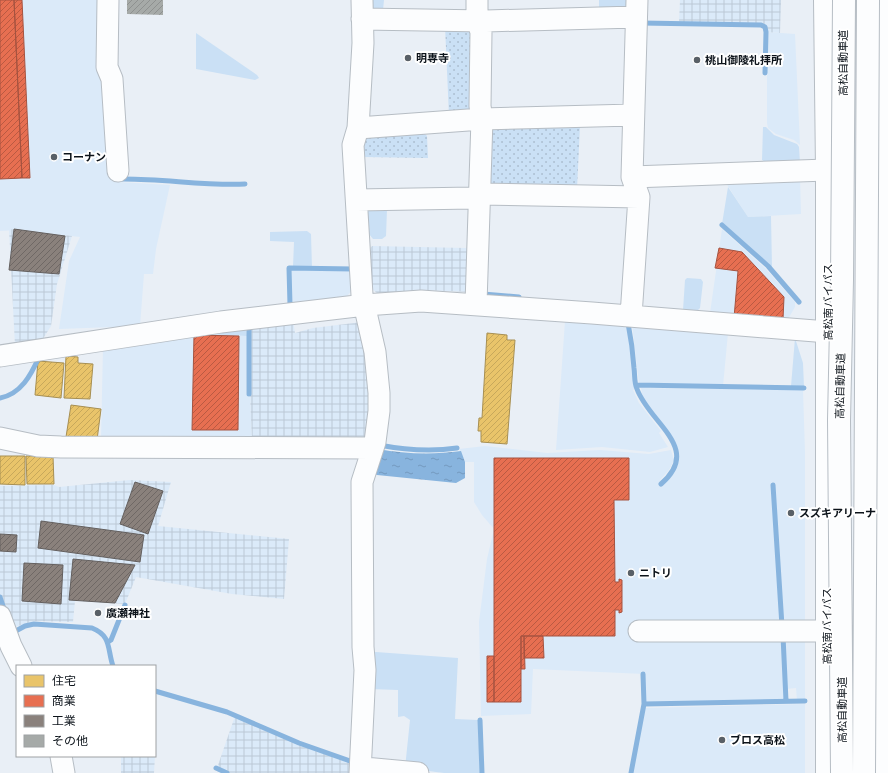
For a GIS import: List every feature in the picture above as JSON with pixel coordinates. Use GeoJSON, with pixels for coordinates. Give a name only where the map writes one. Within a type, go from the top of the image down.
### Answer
{"type":"FeatureCollection","features":[{"type":"Feature","properties":{"kind":"highway","name":"高松南バイパス"},"geometry":{"type":"LineString","coordinates":[[825,0],[828,170],[827,773]]}},
{"type":"Feature","properties":{"kind":"highway"},"geometry":{"type":"LineString","coordinates":[[828,332],[839,280],[840,0]]}},
{"type":"Feature","properties":{"kind":"highway","name":"高松自動車道"},"geometry":{"type":"LineString","coordinates":[[842,773],[839,420],[842,280],[844,0]]}},
{"type":"Feature","properties":{"kind":"highway","name":"高松自動車道"},"geometry":{"type":"LineString","coordinates":[[864,773],[868,0]]}},
{"type":"Feature","properties":{"kind":"highway"},"geometry":{"type":"LineString","coordinates":[[872,0],[870,281],[884,338]]}},
{"type":"Feature","properties":{"kind":"highway"},"geometry":{"type":"LineString","coordinates":[[879,773],[879,615],[884,338],[886,0]]}},
{"type":"Feature","properties":{"kind":"street"},"geometry":{"type":"LineString","coordinates":[[108,0],[108,67],[112,79],[118,171]]}},
{"type":"Feature","properties":{"kind":"street"},"geometry":{"type":"LineString","coordinates":[[418,773],[364,768],[361,769],[365,670],[362,647],[362,482],[373,448],[379,411],[379,393],[375,352],[362,295],[353,145],[358,128],[363,43],[362,9],[477,10],[636,8],[632,177],[639,196],[631,316]]}},
{"type":"Feature","properties":{"kind":"street"},"geometry":{"type":"LineString","coordinates":[[476,304],[482,119],[480,106],[481,32],[477,10]]}},
{"type":"Feature","properties":{"kind":"street"},"geometry":{"type":"LineString","coordinates":[[358,128],[482,119],[633,115]]}},
{"type":"Feature","properties":{"kind":"street"},"geometry":{"type":"LineString","coordinates":[[632,177],[828,170]]}},
{"type":"Feature","properties":{"kind":"street"},"geometry":{"type":"LineString","coordinates":[[357,200],[472,198],[480,194],[639,196]]}},
{"type":"Feature","properties":{"kind":"street"},"geometry":{"type":"LineString","coordinates":[[0,356],[221,322],[420,301],[476,304],[828,332]]}},
{"type":"Feature","properties":{"kind":"street"},"geometry":{"type":"LineString","coordinates":[[0,438],[38,446],[62,447],[373,448]]}},
{"type":"Feature","properties":{"kind":"street"},"geometry":{"type":"LineString","coordinates":[[0,616],[11,646],[20,665]]}},
{"type":"Feature","properties":{"kind":"street"},"geometry":{"type":"LineString","coordinates":[[639,630],[827,630]]}},
{"type":"Feature","properties":{"kind":"street"},"geometry":{"type":"LineString","coordinates":[[61,757],[64,773]]}},
{"type":"Feature","properties":{"kind":"shaded area","name":"コーナン"},"geometry":{"type":"Polygon","coordinates":[[[0,0],[102,0],[110,176],[118,182],[170,185],[156,249],[153,274],[144,274],[140,326],[59,329],[69,261],[80,237],[18,230],[0,231],[0,0]]]}},
{"type":"Feature","properties":{"kind":"shaded area"},"geometry":{"type":"Polygon","coordinates":[[[369,0],[384,0],[383,10],[372,12],[369,0]]]}},
{"type":"Feature","properties":{"kind":"shaded area"},"geometry":{"type":"Polygon","coordinates":[[[599,0],[632,0],[632,7],[599,9],[599,0]]]}},
{"type":"Feature","properties":{"kind":"shaded area"},"geometry":{"type":"Polygon","coordinates":[[[680,0],[781,0],[780,33],[767,32],[765,27],[759,23],[679,22],[680,0]]]}},
{"type":"Feature","properties":{"kind":"shaded area"},"geometry":{"type":"Polygon","coordinates":[[[445,26],[471,30],[469,111],[449,116],[445,26]]]}},
{"type":"Feature","properties":{"kind":"shaded area"},"geometry":{"type":"Polygon","coordinates":[[[767,32],[795,34],[800,145],[794,140],[776,134],[768,128],[767,32]]]}},
{"type":"Feature","properties":{"kind":"shaded area"},"geometry":{"type":"Polygon","coordinates":[[[196,33],[257,75],[259,78],[255,80],[196,69],[196,33]]]}},
{"type":"Feature","properties":{"kind":"shaded area"},"geometry":{"type":"Polygon","coordinates":[[[580,126],[577,189],[492,188],[488,183],[489,132],[492,128],[580,126]]]}},
{"type":"Feature","properties":{"kind":"shaded area"},"geometry":{"type":"Polygon","coordinates":[[[763,127],[766,127],[774,135],[797,144],[799,147],[800,163],[768,164],[762,160],[763,127]]]}},
{"type":"Feature","properties":{"kind":"shaded area"},"geometry":{"type":"Polygon","coordinates":[[[421,130],[427,136],[428,158],[363,157],[365,133],[421,130]]]}},
{"type":"Feature","properties":{"kind":"shaded area"},"geometry":{"type":"Polygon","coordinates":[[[800,177],[801,214],[748,217],[724,180],[800,177]]]}},
{"type":"Feature","properties":{"kind":"shaded area"},"geometry":{"type":"Polygon","coordinates":[[[728,187],[748,217],[771,216],[772,268],[722,224],[728,187]]]}},
{"type":"Feature","properties":{"kind":"shaded area"},"geometry":{"type":"Polygon","coordinates":[[[367,209],[387,209],[386,236],[382,239],[373,239],[369,234],[367,209]]]}},
{"type":"Feature","properties":{"kind":"shaded area"},"geometry":{"type":"Polygon","coordinates":[[[9,229],[72,236],[57,284],[51,326],[41,342],[15,346],[9,229]]]}},
{"type":"Feature","properties":{"kind":"shaded area"},"geometry":{"type":"Polygon","coordinates":[[[722,229],[765,268],[795,302],[795,307],[788,319],[710,313],[722,229]]]}},
{"type":"Feature","properties":{"kind":"shaded area"},"geometry":{"type":"Polygon","coordinates":[[[307,231],[311,234],[312,268],[293,267],[294,242],[270,241],[270,232],[307,231]]]}},
{"type":"Feature","properties":{"kind":"shaded area"},"geometry":{"type":"Polygon","coordinates":[[[372,246],[466,248],[472,252],[470,292],[424,290],[377,293],[371,288],[369,250],[372,246]]]}},
{"type":"Feature","properties":{"kind":"shaded area"},"geometry":{"type":"Polygon","coordinates":[[[289,269],[353,270],[354,288],[347,296],[291,303],[289,269]]]}},
{"type":"Feature","properties":{"kind":"shaded area"},"geometry":{"type":"Polygon","coordinates":[[[687,278],[701,279],[703,282],[700,308],[696,312],[683,310],[685,280],[687,278]]]}},
{"type":"Feature","properties":{"kind":"shaded area"},"geometry":{"type":"Polygon","coordinates":[[[293,320],[295,333],[313,328],[362,322],[364,324],[371,440],[252,440],[250,395],[250,325],[293,320]]]}},
{"type":"Feature","properties":{"kind":"shaded area"},"geometry":{"type":"Polygon","coordinates":[[[565,321],[626,324],[635,389],[633,390],[639,403],[661,431],[659,433],[668,447],[650,452],[602,447],[556,450],[565,321]]]}},
{"type":"Feature","properties":{"kind":"shaded area"},"geometry":{"type":"Polygon","coordinates":[[[632,324],[728,333],[723,386],[639,384],[632,324]]]}},
{"type":"Feature","properties":{"kind":"shaded area"},"geometry":{"type":"Polygon","coordinates":[[[246,326],[247,336],[204,334],[246,326]]]}},
{"type":"Feature","properties":{"kind":"shaded area"},"geometry":{"type":"Polygon","coordinates":[[[204,334],[247,336],[246,394],[250,395],[252,440],[101,439],[103,348],[204,334]]]}},
{"type":"Feature","properties":{"kind":"shaded area"},"geometry":{"type":"Polygon","coordinates":[[[795,338],[803,363],[804,387],[791,386],[795,338]]]}},
{"type":"Feature","properties":{"kind":"shaded area","name":"ニトリ"},"geometry":{"type":"Polygon","coordinates":[[[641,388],[803,390],[805,452],[805,699],[797,700],[796,688],[786,689],[785,647],[782,647],[785,700],[645,702],[644,674],[533,669],[531,714],[481,716],[479,622],[487,559],[494,529],[482,515],[474,502],[474,462],[465,462],[459,449],[485,446],[547,453],[600,450],[649,454],[671,450],[674,460],[669,470],[660,480],[663,484],[674,473],[679,460],[678,453],[674,440],[643,399],[641,388]],[[771,485],[779,588],[781,588],[774,485],[771,485]]]}},
{"type":"Feature","properties":{"kind":"shaded area"},"geometry":{"type":"Polygon","coordinates":[[[130,480],[171,482],[158,526],[289,539],[284,599],[232,594],[136,577],[125,604],[75,601],[73,622],[34,621],[12,628],[0,594],[0,486],[54,485],[59,487],[130,480]]]}},
{"type":"Feature","properties":{"kind":"shaded area"},"geometry":{"type":"Polygon","coordinates":[[[376,652],[458,658],[455,719],[478,720],[480,773],[444,773],[405,768],[410,720],[404,716],[398,717],[398,690],[369,689],[367,653],[376,652]]]}},
{"type":"Feature","properties":{"kind":"shaded area","name":"ブロス高松"},"geometry":{"type":"Polygon","coordinates":[[[805,704],[805,773],[632,773],[645,708],[805,704]]]}},
{"type":"Feature","properties":{"kind":"shaded area"},"geometry":{"type":"Polygon","coordinates":[[[235,716],[299,744],[358,764],[358,773],[228,773],[217,768],[235,716]]]}},
{"type":"Feature","properties":{"kind":"shaded area"},"geometry":{"type":"Polygon","coordinates":[[[121,757],[155,757],[154,773],[121,773],[121,757]]]}},
{"type":"Feature","properties":{"kind":"water"},"geometry":{"type":"Polygon","coordinates":[[[378,449],[419,453],[461,451],[465,462],[465,478],[456,483],[377,475],[367,471],[378,449]]]}},
{"type":"Feature","properties":{"kind":"building: 住宅"},"geometry":{"type":"Polygon","coordinates":[[[487,333],[507,335],[507,340],[515,340],[507,444],[481,442],[481,431],[478,431],[479,418],[482,418],[487,333]]]}},
{"type":"Feature","properties":{"kind":"building: 住宅"},"geometry":{"type":"Polygon","coordinates":[[[66,356],[78,357],[78,363],[93,364],[90,399],[64,398],[66,356]]]}},
{"type":"Feature","properties":{"kind":"building: 住宅"},"geometry":{"type":"Polygon","coordinates":[[[38,361],[64,363],[61,398],[35,395],[38,361]]]}},
{"type":"Feature","properties":{"kind":"building: 住宅"},"geometry":{"type":"Polygon","coordinates":[[[71,405],[101,409],[97,440],[66,437],[71,405]]]}},
{"type":"Feature","properties":{"kind":"building: 住宅"},"geometry":{"type":"Polygon","coordinates":[[[0,456],[25,456],[25,485],[0,484],[0,456]]]}},
{"type":"Feature","properties":{"kind":"building: 住宅"},"geometry":{"type":"Polygon","coordinates":[[[26,456],[53,456],[54,484],[27,484],[26,456]]]}},
{"type":"Feature","properties":{"kind":"building: 商業"},"geometry":{"type":"Polygon","coordinates":[[[0,0],[14,0],[22,178],[0,179],[0,0]]]}},
{"type":"Feature","properties":{"kind":"building: 商業"},"geometry":{"type":"Polygon","coordinates":[[[14,0],[22,0],[30,178],[22,178],[14,0]]]}},
{"type":"Feature","properties":{"kind":"building: 商業"},"geometry":{"type":"Polygon","coordinates":[[[719,248],[742,252],[784,297],[783,319],[734,318],[738,271],[715,268],[719,248]]]}},
{"type":"Feature","properties":{"kind":"building: 商業"},"geometry":{"type":"Polygon","coordinates":[[[194,335],[239,336],[238,430],[192,430],[194,335]]]}},
{"type":"Feature","properties":{"kind":"building: 商業"},"geometry":{"type":"Polygon","coordinates":[[[494,458],[629,458],[629,500],[614,500],[615,582],[619,582],[619,579],[622,580],[622,612],[619,613],[619,610],[615,610],[615,636],[521,636],[521,702],[494,702],[494,458]]]}},
{"type":"Feature","properties":{"kind":"building: 商業"},"geometry":{"type":"Polygon","coordinates":[[[521,636],[524,636],[525,669],[521,669],[521,636]]]}},
{"type":"Feature","properties":{"kind":"building: 商業"},"geometry":{"type":"Polygon","coordinates":[[[524,636],[543,636],[544,658],[524,658],[524,636]]]}},
{"type":"Feature","properties":{"kind":"building: 商業"},"geometry":{"type":"Polygon","coordinates":[[[487,656],[494,656],[494,702],[487,702],[487,656]]]}},
{"type":"Feature","properties":{"kind":"building: 工業"},"geometry":{"type":"Polygon","coordinates":[[[14,229],[65,236],[59,274],[9,270],[14,229]]]}},
{"type":"Feature","properties":{"kind":"building: 工業"},"geometry":{"type":"Polygon","coordinates":[[[135,482],[163,491],[148,534],[120,524],[135,482]]]}},
{"type":"Feature","properties":{"kind":"building: 工業"},"geometry":{"type":"Polygon","coordinates":[[[41,521],[144,535],[140,562],[38,548],[41,521]]]}},
{"type":"Feature","properties":{"kind":"building: 工業"},"geometry":{"type":"Polygon","coordinates":[[[0,534],[17,535],[16,552],[0,551],[0,534]]]}},
{"type":"Feature","properties":{"kind":"building: 工業"},"geometry":{"type":"Polygon","coordinates":[[[73,559],[135,565],[115,603],[69,600],[73,559]]]}},
{"type":"Feature","properties":{"kind":"building: 工業"},"geometry":{"type":"Polygon","coordinates":[[[24,563],[63,565],[61,604],[22,601],[24,563]]]}},
{"type":"Feature","properties":{"kind":"building: その他"},"geometry":{"type":"Polygon","coordinates":[[[127,0],[163,0],[163,15],[127,14],[127,0]]]}},
{"type":"Feature","properties":{"kind":"waterway"},"geometry":{"type":"LineString","coordinates":[[641,23],[761,25],[765,27],[766,32],[765,73]]}},
{"type":"Feature","properties":{"kind":"waterway"},"geometry":{"type":"LineString","coordinates":[[118,179],[213,184],[245,184]]}},
{"type":"Feature","properties":{"kind":"waterway"},"geometry":{"type":"LineString","coordinates":[[722,225],[768,266],[799,302]]}},
{"type":"Feature","properties":{"kind":"waterway"},"geometry":{"type":"LineString","coordinates":[[290,305],[289,268],[353,269]]}},
{"type":"Feature","properties":{"kind":"waterway"},"geometry":{"type":"LineString","coordinates":[[483,294],[519,297]]}},
{"type":"Feature","properties":{"kind":"waterway"},"geometry":{"type":"LineString","coordinates":[[249,323],[249,394]]}},
{"type":"Feature","properties":{"kind":"waterway"},"geometry":{"type":"LineString","coordinates":[[628,323],[636,387],[643,401],[669,436],[675,447],[677,459],[673,471],[661,484]]}},
{"type":"Feature","properties":{"kind":"waterway"},"geometry":{"type":"LineString","coordinates":[[0,398],[14,392],[24,383],[29,377],[39,357]]}},
{"type":"Feature","properties":{"kind":"waterway"},"geometry":{"type":"LineString","coordinates":[[636,385],[804,388]]}},
{"type":"Feature","properties":{"kind":"waterway"},"geometry":{"type":"LineString","coordinates":[[379,445],[418,450],[457,448]]}},
{"type":"Feature","properties":{"kind":"waterway"},"geometry":{"type":"LineString","coordinates":[[773,485],[782,626]]}},
{"type":"Feature","properties":{"kind":"waterway"},"geometry":{"type":"LineString","coordinates":[[0,597],[5,612]]}},
{"type":"Feature","properties":{"kind":"waterway"},"geometry":{"type":"LineString","coordinates":[[108,642],[111,640],[125,605]]}},
{"type":"Feature","properties":{"kind":"waterway"},"geometry":{"type":"LineString","coordinates":[[12,633],[25,626],[34,624],[92,628],[98,631],[106,639],[113,665]]}},
{"type":"Feature","properties":{"kind":"waterway"},"geometry":{"type":"LineString","coordinates":[[783,636],[786,701]]}},
{"type":"Feature","properties":{"kind":"waterway"},"geometry":{"type":"LineString","coordinates":[[631,773],[644,704],[643,674]]}},
{"type":"Feature","properties":{"kind":"waterway"},"geometry":{"type":"LineString","coordinates":[[156,691],[227,712],[299,743],[356,763]]}},
{"type":"Feature","properties":{"kind":"waterway"},"geometry":{"type":"LineString","coordinates":[[644,704],[805,701]]}},
{"type":"Feature","properties":{"kind":"waterway"},"geometry":{"type":"LineString","coordinates":[[480,720],[482,773]]}},
{"type":"Feature","properties":{"kind":"waterway"},"geometry":{"type":"LineString","coordinates":[[216,768],[227,773]]}},
{"type":"Feature","properties":{"kind":"place","name":"明専寺"},"geometry":{"type":"Point","coordinates":[408,58]}},
{"type":"Feature","properties":{"kind":"place","name":"桃山御陵礼拝所"},"geometry":{"type":"Point","coordinates":[697,60]}},
{"type":"Feature","properties":{"kind":"place","name":"コーナン"},"geometry":{"type":"Point","coordinates":[54,157]}},
{"type":"Feature","properties":{"kind":"place","name":"スズキアリーナ"},"geometry":{"type":"Point","coordinates":[791,513]}},
{"type":"Feature","properties":{"kind":"place","name":"ニトリ"},"geometry":{"type":"Point","coordinates":[631,573]}},
{"type":"Feature","properties":{"kind":"place","name":"廣瀬神社"},"geometry":{"type":"Point","coordinates":[98,613]}},
{"type":"Feature","properties":{"kind":"place","name":"ブロス高松"},"geometry":{"type":"Point","coordinates":[722,740]}}]}
